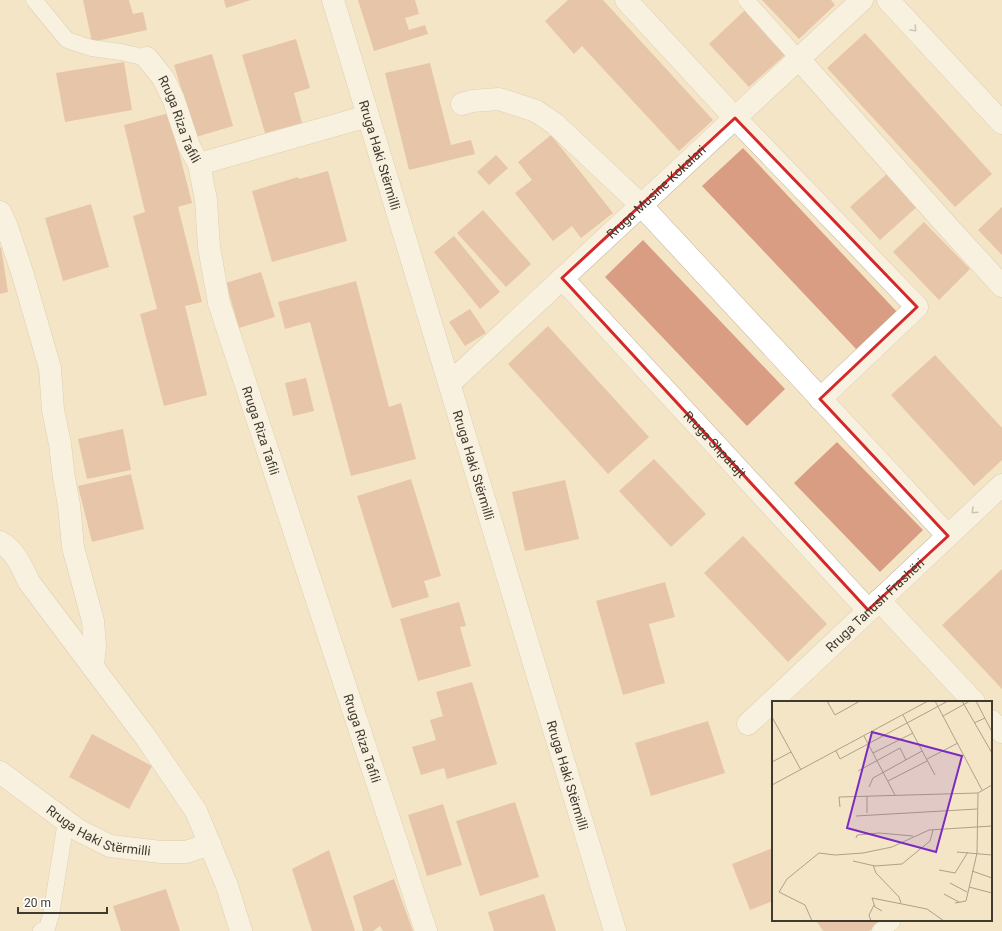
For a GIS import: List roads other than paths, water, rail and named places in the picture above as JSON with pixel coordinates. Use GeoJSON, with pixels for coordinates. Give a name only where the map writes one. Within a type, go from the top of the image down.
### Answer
{"type":"FeatureCollection","features":[{"type":"Feature","properties":{"kind":"street","name":"Rruga Haki Stërmilli"},"geometry":{"type":"LineString","coordinates":[[333,0],[615,931]]}},
{"type":"Feature","properties":{"kind":"street"},"geometry":{"type":"LineString","coordinates":[[626,0],[735,118],[917,307],[820,399]]}},
{"type":"Feature","properties":{"kind":"street","name":"Rruga Musine Kokalari"},"geometry":{"type":"LineString","coordinates":[[450,383],[862,0]]}},
{"type":"Feature","properties":{"kind":"street"},"geometry":{"type":"LineString","coordinates":[[888,0],[1002,123]]}},
{"type":"Feature","properties":{"kind":"street","name":"Rruga Riza Tafili"},"geometry":{"type":"LineString","coordinates":[[147,58],[163,78],[174,98],[189,146],[199,164],[206,200],[209,248],[219,303],[426,931]]}},
{"type":"Feature","properties":{"kind":"street"},"geometry":{"type":"LineString","coordinates":[[798,58],[1002,286]]}},
{"type":"Feature","properties":{"kind":"street"},"geometry":{"type":"LineString","coordinates":[[462,104],[472,101],[499,99],[536,111],[555,124],[641,205],[948,536]]}},
{"type":"Feature","properties":{"kind":"street"},"geometry":{"type":"LineString","coordinates":[[199,164],[368,116]]}},
{"type":"Feature","properties":{"kind":"street"},"geometry":{"type":"LineString","coordinates":[[0,212],[7,227],[23,275],[50,368],[53,410],[60,444],[69,505],[73,547],[93,621],[95,646],[93,666]]}},
{"type":"Feature","properties":{"kind":"street","name":"Rruga Shpatajt"},"geometry":{"type":"LineString","coordinates":[[562,278],[874,605],[973,701]]}},
{"type":"Feature","properties":{"kind":"street","name":"Rruga Tanush Frashëri"},"geometry":{"type":"LineString","coordinates":[[772,701],[1002,485]]}},
{"type":"Feature","properties":{"kind":"street"},"geometry":{"type":"LineString","coordinates":[[0,542],[5,545],[20,562],[30,582],[147,739],[196,811],[227,886],[241,931]]}},
{"type":"Feature","properties":{"kind":"street","name":"Rruga Tanush Frashëri"},"geometry":{"type":"LineString","coordinates":[[748,724],[772,701]]}},
{"type":"Feature","properties":{"kind":"street"},"geometry":{"type":"LineString","coordinates":[[992,722],[1002,732]]}},
{"type":"Feature","properties":{"kind":"street","name":"Rruga Haki Stërmilli"},"geometry":{"type":"LineString","coordinates":[[0,772],[78,830],[110,846],[162,852],[186,852],[210,844]]}},
{"type":"Feature","properties":{"kind":"lane","name":"Rruga Riza Tafili"},"geometry":{"type":"LineString","coordinates":[[34,0],[67,40],[91,48],[122,52],[147,58]]}},
{"type":"Feature","properties":{"kind":"lane"},"geometry":{"type":"LineString","coordinates":[[746,0],[798,58]]}},
{"type":"Feature","properties":{"kind":"lane"},"geometry":{"type":"LineString","coordinates":[[41,931],[47,928],[51,915],[66,821]]}}]}
